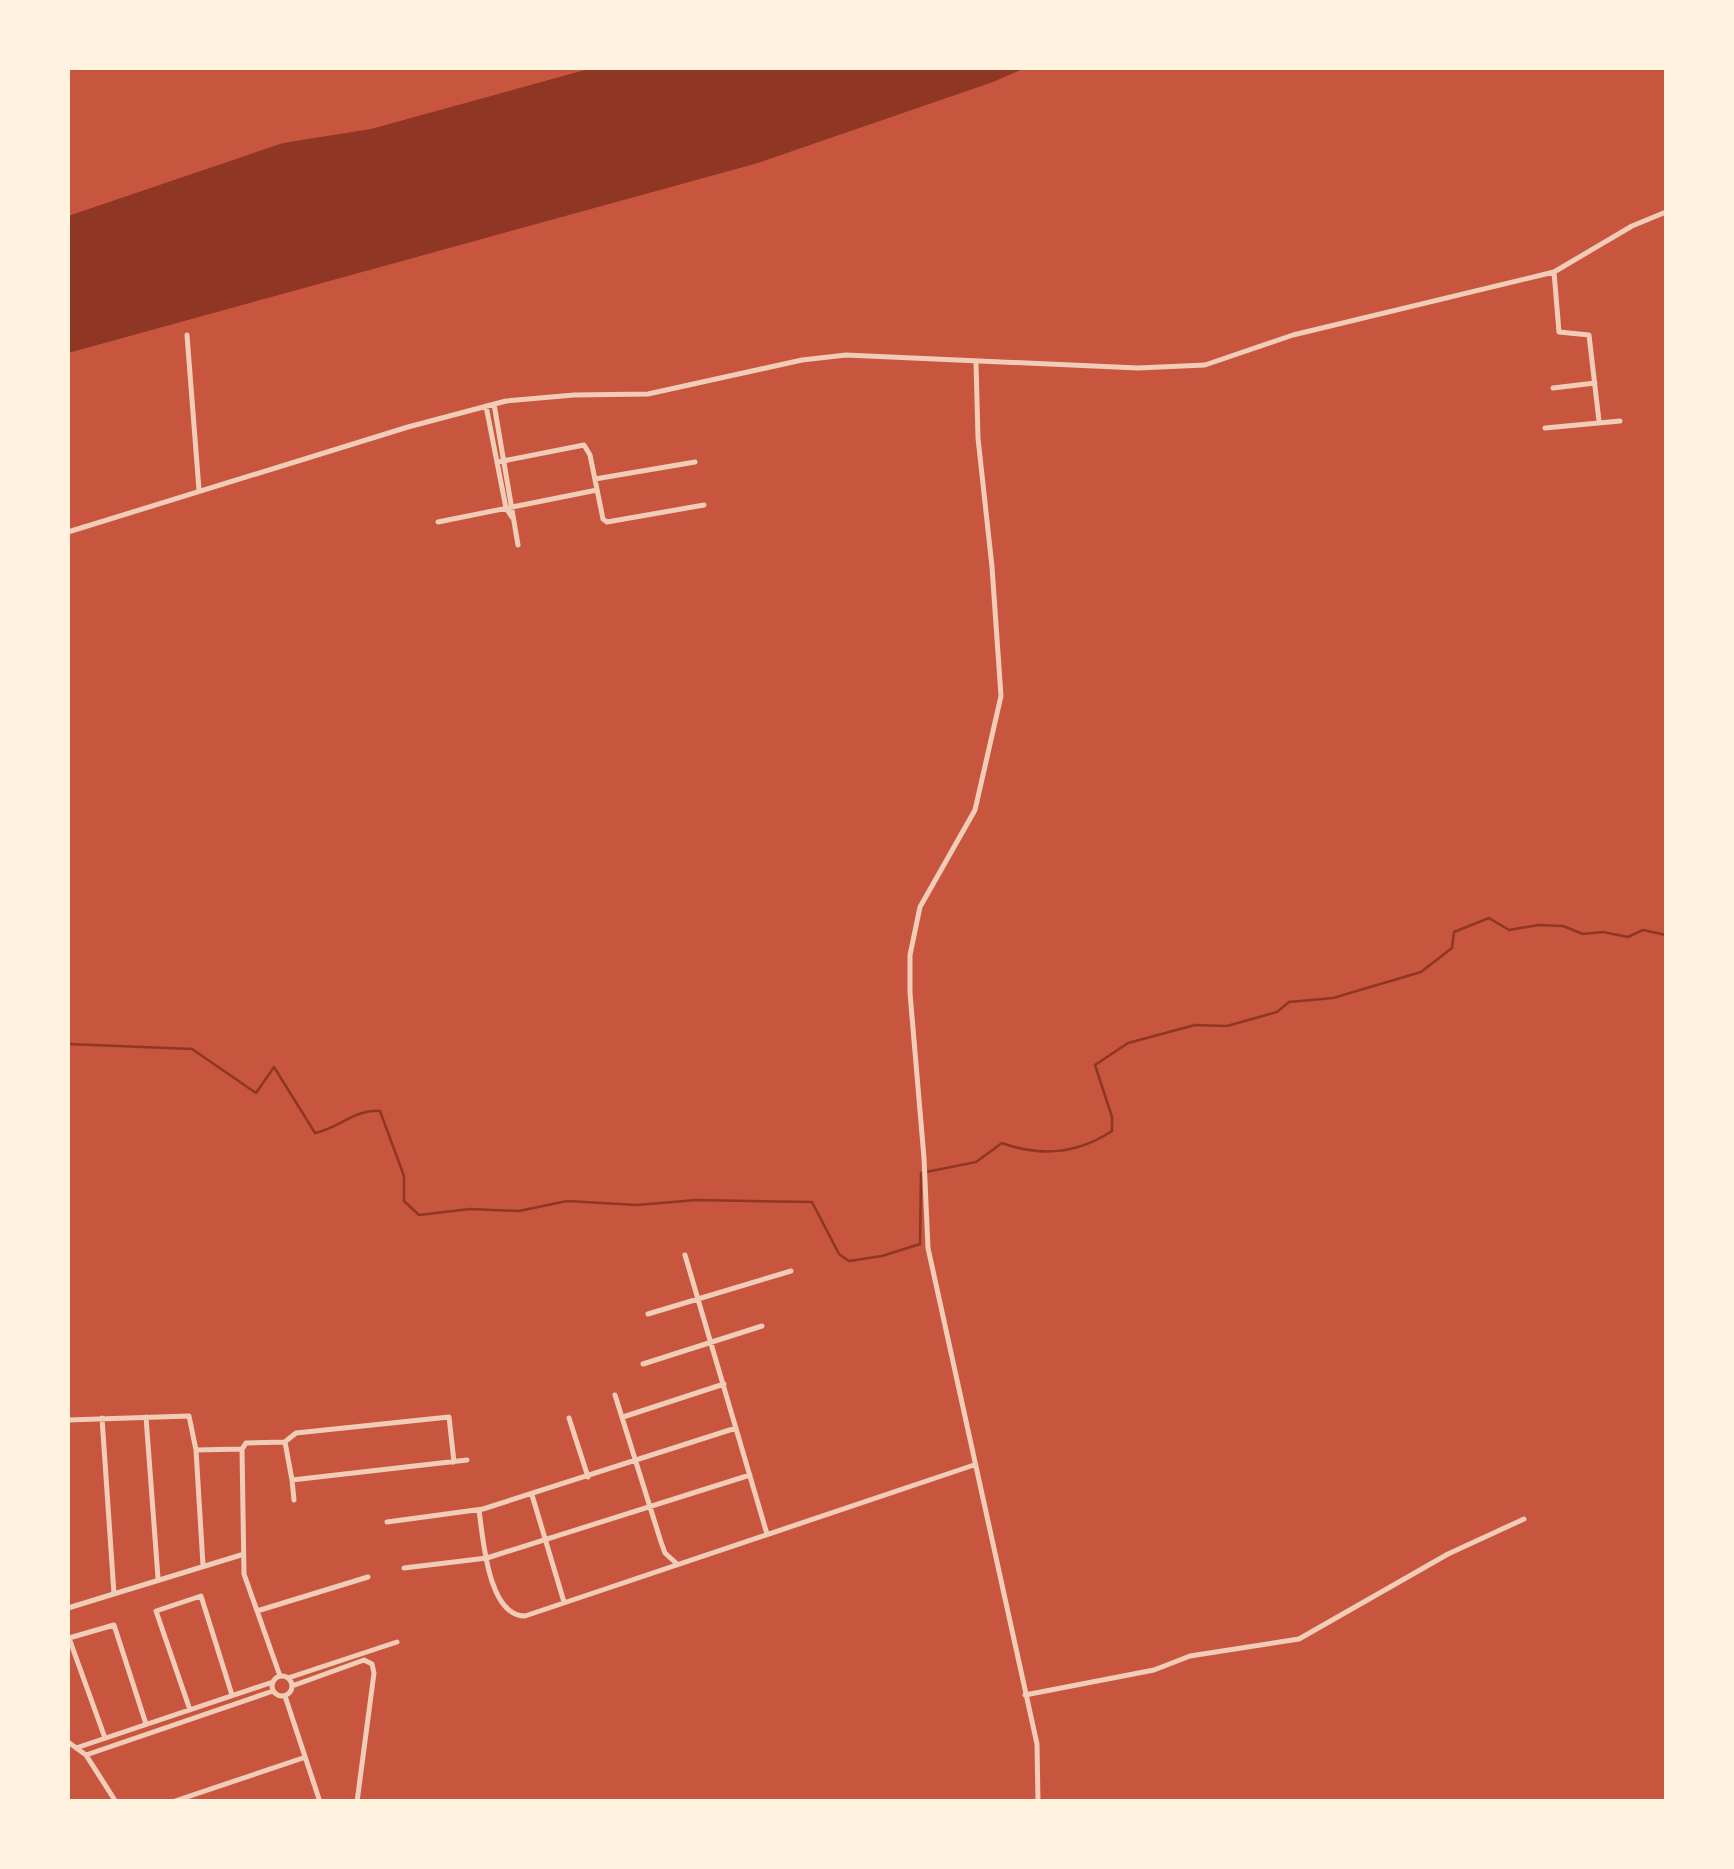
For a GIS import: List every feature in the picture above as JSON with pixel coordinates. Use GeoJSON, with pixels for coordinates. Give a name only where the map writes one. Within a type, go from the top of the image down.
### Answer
{"type":"FeatureCollection","features":[{"type":"Feature","properties":{"kind":"street"},"geometry":{"type":"LineString","coordinates":[[68,532],[494,404],[574,394],[648,394],[823,356],[1170,369],[1205,364],[1294,335],[1554,272],[1632,226],[1666,212]]}},
{"type":"Feature","properties":{"kind":"street"},"geometry":{"type":"LineString","coordinates":[[1554,272],[1559,332],[1588,334],[1599,421]]}},
{"type":"Feature","properties":{"kind":"street"},"geometry":{"type":"LineString","coordinates":[[186,336],[199,490]]}},
{"type":"Feature","properties":{"kind":"street"},"geometry":{"type":"LineString","coordinates":[[976,363],[978,438],[1001,696],[976,810],[920,907],[910,965],[928,1248],[1038,1754],[1038,1802]]}},
{"type":"Feature","properties":{"kind":"street"},"geometry":{"type":"LineString","coordinates":[[1553,388],[1594,383]]}},
{"type":"Feature","properties":{"kind":"street"},"geometry":{"type":"LineString","coordinates":[[494,404],[497,442]]}},
{"type":"Feature","properties":{"kind":"street"},"geometry":{"type":"LineString","coordinates":[[486,406],[514,506],[512,517],[518,546]]}},
{"type":"Feature","properties":{"kind":"street"},"geometry":{"type":"LineString","coordinates":[[1546,428],[1620,421]]}},
{"type":"Feature","properties":{"kind":"street"},"geometry":{"type":"LineString","coordinates":[[501,461],[584,445],[590,455],[603,518],[608,522],[704,505]]}},
{"type":"Feature","properties":{"kind":"street"},"geometry":{"type":"LineString","coordinates":[[501,461],[506,508],[512,517]]}},
{"type":"Feature","properties":{"kind":"street"},"geometry":{"type":"LineString","coordinates":[[596,479],[695,462]]}},
{"type":"Feature","properties":{"kind":"street"},"geometry":{"type":"LineString","coordinates":[[438,522],[598,490]]}},
{"type":"Feature","properties":{"kind":"street"},"geometry":{"type":"LineString","coordinates":[[685,1255],[768,1534]]}},
{"type":"Feature","properties":{"kind":"street"},"geometry":{"type":"LineString","coordinates":[[648,1314],[792,1270]]}},
{"type":"Feature","properties":{"kind":"street"},"geometry":{"type":"LineString","coordinates":[[643,1364],[762,1326]]}},
{"type":"Feature","properties":{"kind":"street"},"geometry":{"type":"LineString","coordinates":[[623,1418],[724,1384]]}},
{"type":"Feature","properties":{"kind":"street"},"geometry":{"type":"LineString","coordinates":[[615,1395],[665,1553],[676,1563]]}},
{"type":"Feature","properties":{"kind":"street"},"geometry":{"type":"LineString","coordinates":[[68,1420],[189,1416],[196,1450],[202,1564]]}},
{"type":"Feature","properties":{"kind":"street"},"geometry":{"type":"LineString","coordinates":[[146,1417],[158,1578]]}},
{"type":"Feature","properties":{"kind":"street"},"geometry":{"type":"LineString","coordinates":[[280,1676],[241,1555],[242,1450],[246,1443],[285,1442],[296,1432],[449,1417],[454,1462]]}},
{"type":"Feature","properties":{"kind":"street"},"geometry":{"type":"LineString","coordinates":[[102,1418],[114,1594]]}},
{"type":"Feature","properties":{"kind":"street"},"geometry":{"type":"LineString","coordinates":[[569,1418],[588,1477]]}},
{"type":"Feature","properties":{"kind":"street"},"geometry":{"type":"LineString","coordinates":[[387,1522],[479,1510],[736,1428]]}},
{"type":"Feature","properties":{"kind":"street"},"geometry":{"type":"LineString","coordinates":[[285,1442],[294,1500]]}},
{"type":"Feature","properties":{"kind":"street"},"geometry":{"type":"LineString","coordinates":[[196,1450],[242,1450]]}},
{"type":"Feature","properties":{"kind":"street"},"geometry":{"type":"LineString","coordinates":[[292,1480],[467,1460]]}},
{"type":"Feature","properties":{"kind":"street"},"geometry":{"type":"LineString","coordinates":[[479,1510],[496,1594],[509,1612],[526,1616],[974,1465]]}},
{"type":"Feature","properties":{"kind":"street"},"geometry":{"type":"LineString","coordinates":[[404,1568],[487,1558],[750,1475]]}},
{"type":"Feature","properties":{"kind":"street"},"geometry":{"type":"LineString","coordinates":[[532,1495],[564,1602]]}},
{"type":"Feature","properties":{"kind":"street"},"geometry":{"type":"LineString","coordinates":[[1025,1695],[1154,1670],[1190,1656],[1299,1639],[1448,1554],[1524,1519]]}},
{"type":"Feature","properties":{"kind":"street"},"geometry":{"type":"LineString","coordinates":[[68,1608],[241,1555]]}},
{"type":"Feature","properties":{"kind":"street"},"geometry":{"type":"LineString","coordinates":[[258,1612],[368,1577]]}},
{"type":"Feature","properties":{"kind":"street"},"geometry":{"type":"LineString","coordinates":[[190,1710],[156,1611],[202,1596],[232,1695]]}},
{"type":"Feature","properties":{"kind":"street"},"geometry":{"type":"LineString","coordinates":[[104,1738],[69,1638],[114,1625],[146,1724]]}},
{"type":"Feature","properties":{"kind":"street"},"geometry":{"type":"LineString","coordinates":[[280,1676],[288,1678],[398,1642]]}},
{"type":"Feature","properties":{"kind":"street"},"geometry":{"type":"LineString","coordinates":[[285,1696],[292,1686],[364,1660],[372,1664],[357,1802]]}},
{"type":"Feature","properties":{"kind":"street"},"geometry":{"type":"LineString","coordinates":[[76,1748],[273,1682],[280,1676]]}},
{"type":"Feature","properties":{"kind":"street"},"geometry":{"type":"LineString","coordinates":[[288,1678],[292,1686]]}},
{"type":"Feature","properties":{"kind":"street"},"geometry":{"type":"LineString","coordinates":[[273,1682],[273,1691]]}},
{"type":"Feature","properties":{"kind":"street"},"geometry":{"type":"LineString","coordinates":[[86,1755],[273,1691],[285,1696]]}},
{"type":"Feature","properties":{"kind":"street"},"geometry":{"type":"LineString","coordinates":[[285,1696],[320,1802]]}},
{"type":"Feature","properties":{"kind":"street"},"geometry":{"type":"LineString","coordinates":[[68,1742],[86,1755],[116,1802]]}},
{"type":"Feature","properties":{"kind":"street"},"geometry":{"type":"LineString","coordinates":[[172,1802],[303,1758]]}},
{"type":"Feature","properties":{"kind":"shaded area"},"geometry":{"type":"Polygon","coordinates":[[[592,68],[1025,68],[758,163],[68,353],[68,216],[283,143],[371,129],[592,68]]]}},
{"type":"Feature","properties":{"kind":"waterway"},"geometry":{"type":"LineString","coordinates":[[68,1044],[192,1049],[256,1093],[274,1067],[315,1133],[362,1113],[380,1111],[404,1176],[404,1201],[419,1215],[470,1209],[519,1211],[567,1201],[637,1205],[696,1200],[812,1202],[839,1254],[849,1261],[920,1244],[921,1173],[976,1162],[1002,1143],[1058,1151],[1085,1145],[1112,1131],[1112,1117],[1095,1065],[1128,1043],[1195,1025],[1227,1026],[1277,1012],[1289,1002],[1333,998],[1421,972],[1452,948],[1454,932],[1489,918],[1509,930],[1538,925],[1563,926],[1583,934],[1603,932],[1628,937],[1643,930],[1666,935]]}}]}
